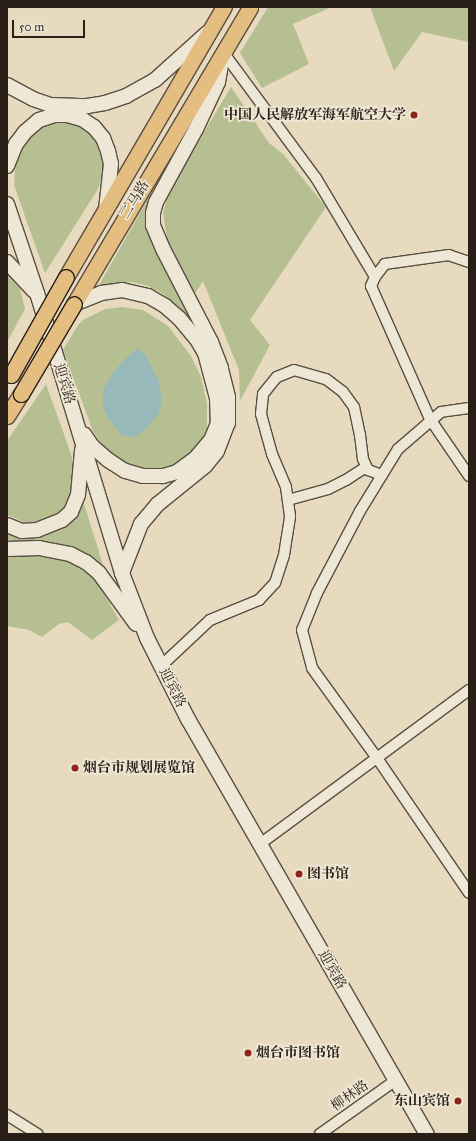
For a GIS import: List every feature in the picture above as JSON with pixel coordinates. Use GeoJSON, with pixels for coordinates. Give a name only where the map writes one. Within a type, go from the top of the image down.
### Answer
{"type":"FeatureCollection","features":[{"type":"Feature","properties":{"kind":"main road","name":"二马路"},"geometry":{"type":"LineString","coordinates":[[8,378],[224,7]]}},
{"type":"Feature","properties":{"kind":"main road","name":"二马路"},"geometry":{"type":"LineString","coordinates":[[7,416],[250,7]]}},
{"type":"Feature","properties":{"kind":"main road"},"geometry":{"type":"LineString","coordinates":[[7,85],[33,99],[50,105],[87,106],[105,103],[126,96],[155,80],[213,28]]}},
{"type":"Feature","properties":{"kind":"main road"},"geometry":{"type":"LineString","coordinates":[[122,573],[141,524],[158,504],[205,466],[217,451],[228,423],[228,397],[221,368],[211,342],[163,249],[153,225],[153,213],[156,202],[196,129],[218,82],[223,52]]}},
{"type":"Feature","properties":{"kind":"main road"},"geometry":{"type":"LineString","coordinates":[[7,166],[16,144],[25,132],[39,120],[54,115],[67,115],[82,119],[94,127],[103,138],[108,150],[111,164],[106,211]]}},
{"type":"Feature","properties":{"kind":"main road","name":"迎宾路"},"geometry":{"type":"LineString","coordinates":[[7,204],[37,293],[122,573],[147,638],[188,719],[427,1134]]}},
{"type":"Feature","properties":{"kind":"main road"},"geometry":{"type":"LineString","coordinates":[[7,262],[37,293]]}},
{"type":"Feature","properties":{"kind":"main road"},"geometry":{"type":"LineString","coordinates":[[74,304],[101,293],[122,290],[135,291],[148,296],[179,318],[196,338],[205,354],[217,398],[218,423],[211,440],[196,458],[177,472],[163,476],[143,476],[125,471],[108,460],[92,446],[74,418]]}},
{"type":"Feature","properties":{"kind":"main road"},"geometry":{"type":"LineString","coordinates":[[7,525],[22,531],[38,530],[62,520],[71,512],[78,495],[82,441]]}},
{"type":"Feature","properties":{"kind":"main road"},"geometry":{"type":"LineString","coordinates":[[7,550],[39,548],[70,554],[86,562],[99,573],[147,638]]}},
{"type":"Feature","properties":{"kind":"street"},"geometry":{"type":"LineString","coordinates":[[223,52],[316,178],[375,277]]}},
{"type":"Feature","properties":{"kind":"street"},"geometry":{"type":"LineString","coordinates":[[469,262],[449,255],[385,264],[375,277],[371,286],[430,419],[469,476]]}},
{"type":"Feature","properties":{"kind":"street"},"geometry":{"type":"LineString","coordinates":[[161,666],[210,620],[258,600],[275,583],[284,555],[290,516],[286,488],[272,454],[261,414],[264,394],[277,377],[294,370],[326,379],[343,392],[354,407],[360,435],[362,459],[368,470],[382,476]]}},
{"type":"Feature","properties":{"kind":"street"},"geometry":{"type":"LineString","coordinates":[[469,408],[441,412],[430,419],[398,448],[360,511],[317,593],[302,630],[312,668],[377,758],[469,892]]}},
{"type":"Feature","properties":{"kind":"street"},"geometry":{"type":"LineString","coordinates":[[288,500],[328,489],[346,480],[366,467]]}},
{"type":"Feature","properties":{"kind":"street"},"geometry":{"type":"LineString","coordinates":[[260,844],[469,690]]}},
{"type":"Feature","properties":{"kind":"street","name":"柳林路"},"geometry":{"type":"LineString","coordinates":[[320,1134],[396,1080]]}},
{"type":"Feature","properties":{"kind":"street"},"geometry":{"type":"LineString","coordinates":[[7,1115],[37,1134]]}},
{"type":"Feature","properties":{"kind":"green space"},"geometry":{"type":"Polygon","coordinates":[[[268,7],[332,7],[293,24],[309,64],[262,88],[240,53],[268,7]]]}},
{"type":"Feature","properties":{"kind":"green space"},"geometry":{"type":"Polygon","coordinates":[[[370,7],[469,7],[469,42],[422,32],[394,71],[370,7]]]}},
{"type":"Feature","properties":{"kind":"green space"},"geometry":{"type":"Polygon","coordinates":[[[231,87],[269,143],[283,154],[326,207],[250,320],[270,345],[240,401],[239,370],[203,281],[194,295],[167,238],[163,213],[169,191],[231,87]]]}},
{"type":"Feature","properties":{"kind":"green space"},"geometry":{"type":"Polygon","coordinates":[[[55,122],[67,122],[91,132],[104,155],[104,169],[98,189],[45,273],[14,185],[16,157],[21,145],[42,126],[55,122]]]}},
{"type":"Feature","properties":{"kind":"green space"},"geometry":{"type":"Polygon","coordinates":[[[148,199],[147,213],[151,238],[177,292],[201,333],[163,294],[148,286],[132,282],[99,285],[148,199]]]}},
{"type":"Feature","properties":{"kind":"green space"},"geometry":{"type":"Polygon","coordinates":[[[7,273],[20,289],[25,309],[7,342],[7,273]]]}},
{"type":"Feature","properties":{"kind":"green space"},"geometry":{"type":"Polygon","coordinates":[[[122,307],[143,310],[168,326],[191,356],[201,377],[207,404],[207,429],[198,449],[182,463],[167,469],[151,472],[137,469],[121,462],[104,448],[93,431],[63,350],[78,325],[83,320],[105,309],[122,307]]]}},
{"type":"Feature","properties":{"kind":"green space"},"geometry":{"type":"Polygon","coordinates":[[[46,384],[71,454],[75,474],[75,492],[69,504],[51,518],[39,522],[24,522],[7,515],[7,441],[46,384]]]}},
{"type":"Feature","properties":{"kind":"green space"},"geometry":{"type":"Polygon","coordinates":[[[82,497],[107,578],[95,566],[7,544],[7,531],[34,536],[46,534],[57,529],[82,497]]]}},
{"type":"Feature","properties":{"kind":"green space"},"geometry":{"type":"Polygon","coordinates":[[[27,554],[62,559],[83,568],[99,585],[119,620],[92,640],[68,622],[59,624],[42,637],[29,630],[7,626],[7,556],[27,554]]]}},
{"type":"Feature","properties":{"kind":"water"},"geometry":{"type":"Polygon","coordinates":[[[138,349],[145,354],[159,381],[162,402],[158,415],[143,432],[134,437],[122,435],[109,420],[103,406],[103,390],[115,370],[131,353],[138,349]]]}},
{"type":"Feature","properties":{"kind":"place","name":"中国人民解放军海军航空大学"},"geometry":{"type":"Point","coordinates":[414,115]}},
{"type":"Feature","properties":{"kind":"place","name":"烟台市规划展览馆"},"geometry":{"type":"Point","coordinates":[75,768]}},
{"type":"Feature","properties":{"kind":"place","name":"图书馆"},"geometry":{"type":"Point","coordinates":[299,874]}},
{"type":"Feature","properties":{"kind":"place","name":"烟台市图书馆"},"geometry":{"type":"Point","coordinates":[248,1053]}},
{"type":"Feature","properties":{"kind":"place","name":"东山宾馆"},"geometry":{"type":"Point","coordinates":[458,1101]}}]}
